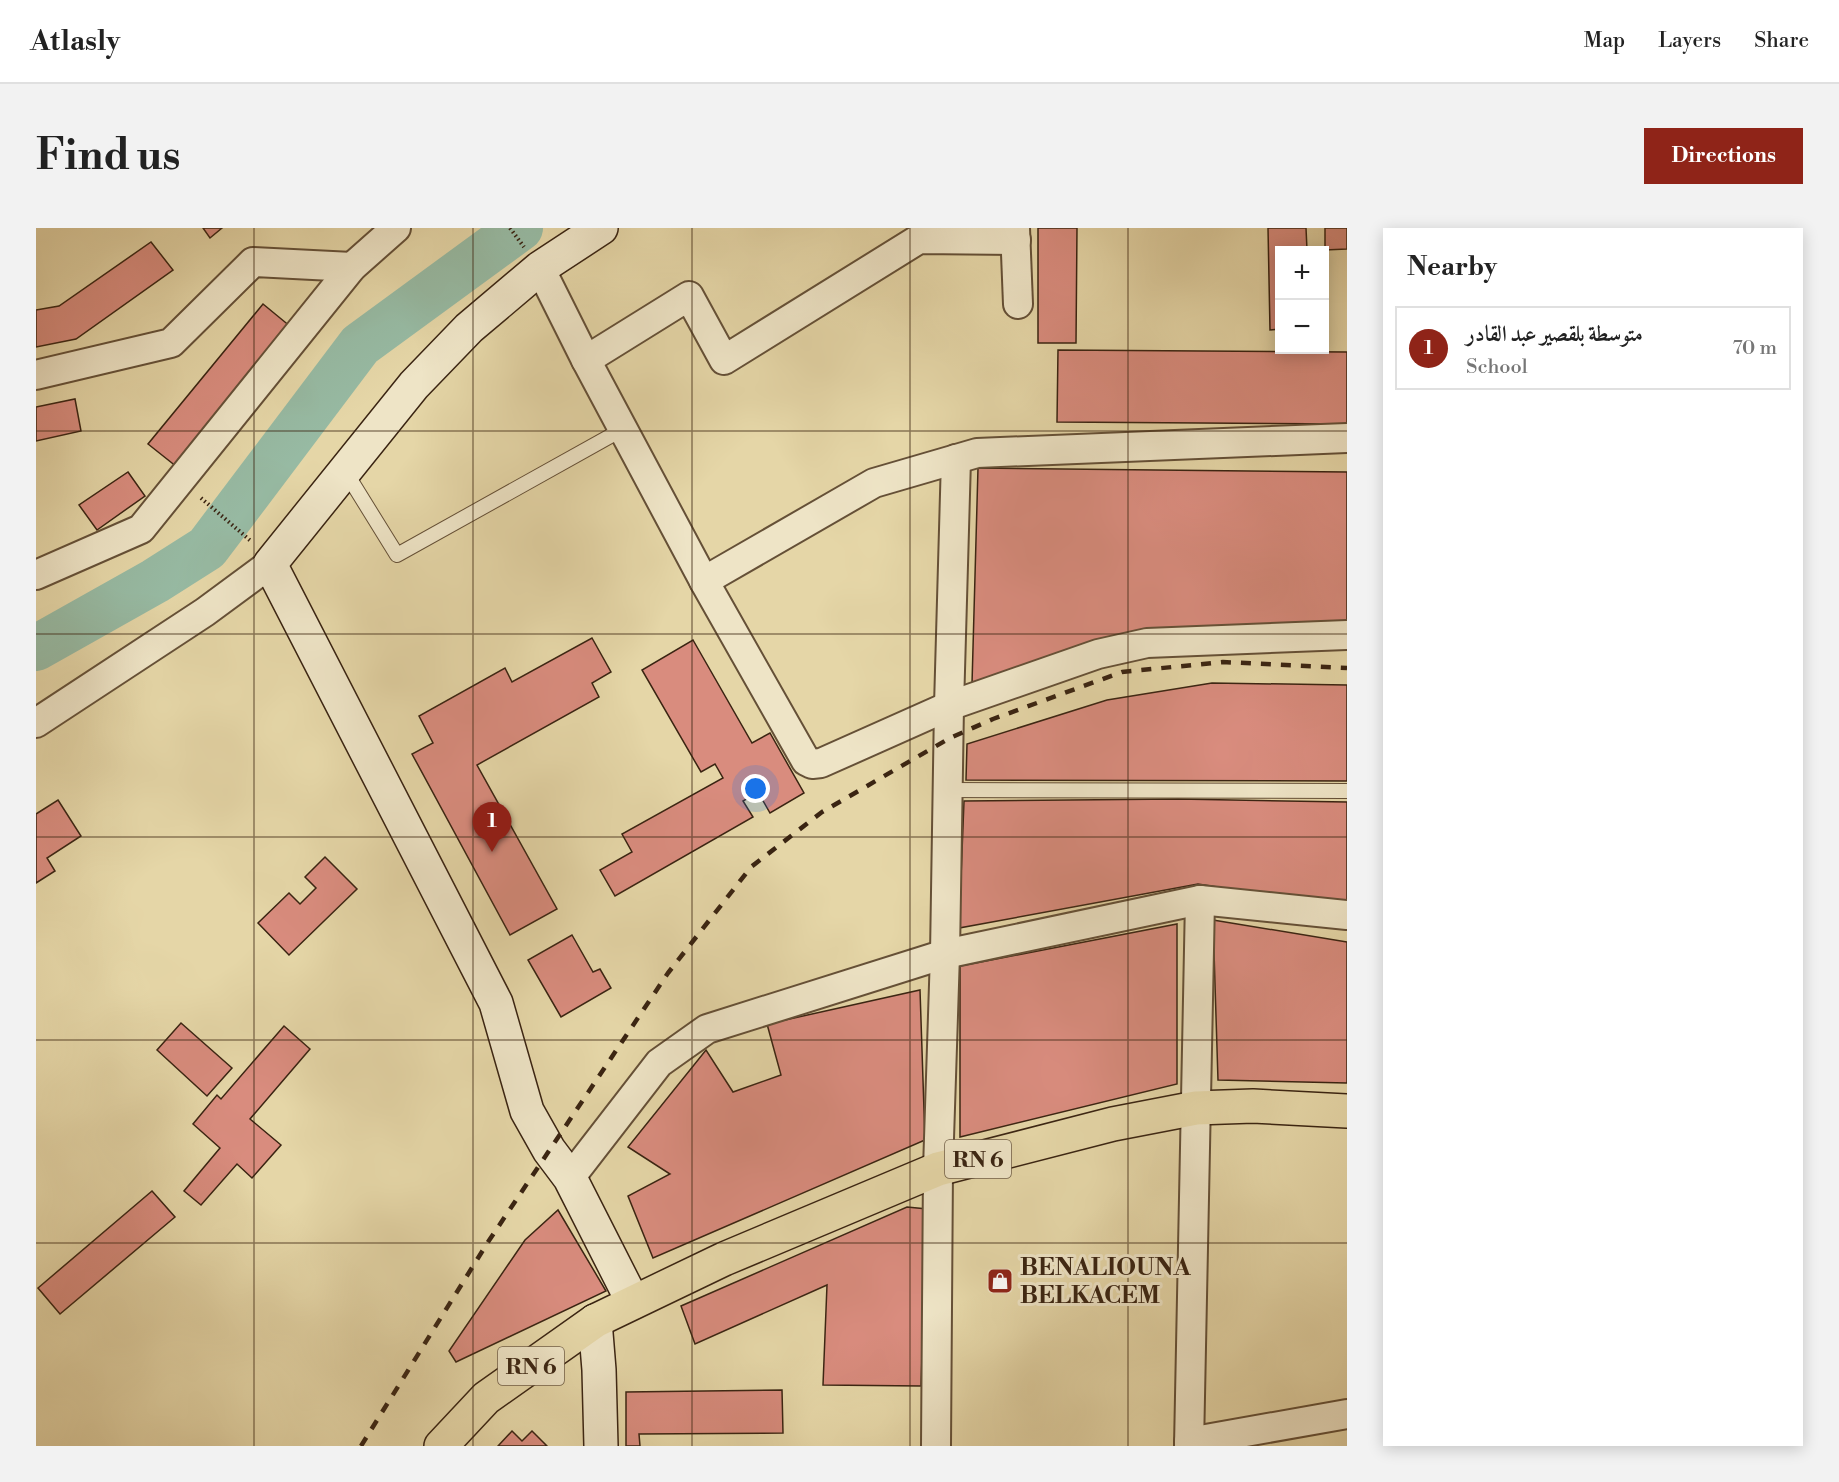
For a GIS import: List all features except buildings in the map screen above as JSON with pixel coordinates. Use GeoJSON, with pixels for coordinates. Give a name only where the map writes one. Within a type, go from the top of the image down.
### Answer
{"type":"FeatureCollection","features":[{"type":"Feature","properties":{"kind":"highway","name":"RN 6"},"geometry":{"type":"LineString","coordinates":[[441,1446],[486,1398],[595,1321],[735,1255],[938,1169],[1113,1124],[1196,1108],[1253,1106],[1347,1111]]}},
{"type":"Feature","properties":{"kind":"street"},"geometry":{"type":"LineString","coordinates":[[36,575],[141,529],[352,267],[396,228]]}},
{"type":"Feature","properties":{"kind":"street"},"geometry":{"type":"LineString","coordinates":[[36,723],[205,612],[345,470],[414,385],[534,261],[601,228]]}},
{"type":"Feature","properties":{"kind":"street"},"geometry":{"type":"LineString","coordinates":[[586,360],[689,296],[724,360],[920,239],[1016,234],[1018,304]]}},
{"type":"Feature","properties":{"kind":"street"},"geometry":{"type":"LineString","coordinates":[[534,261],[704,581],[806,761],[812,764],[821,763],[949,706],[1098,654],[1147,643],[1347,635]]}},
{"type":"Feature","properties":{"kind":"street"},"geometry":{"type":"LineString","coordinates":[[36,375],[171,342],[253,262],[352,267]]}},
{"type":"Feature","properties":{"kind":"street"},"geometry":{"type":"LineString","coordinates":[[704,581],[874,483],[977,453],[1347,438]]}},
{"type":"Feature","properties":{"kind":"street"},"geometry":{"type":"LineString","coordinates":[[936,1446],[938,1169],[956,459]]}},
{"type":"Feature","properties":{"kind":"street"},"geometry":{"type":"LineString","coordinates":[[262,554],[496,1004],[527,1111],[549,1150],[570,1178],[633,1302]]}},
{"type":"Feature","properties":{"kind":"street"},"geometry":{"type":"LineString","coordinates":[[570,1178],[658,1063],[707,1029],[945,954],[1200,900],[1347,915]]}},
{"type":"Feature","properties":{"kind":"street"},"geometry":{"type":"LineString","coordinates":[[1200,900],[1189,1444],[1347,1414]]}},
{"type":"Feature","properties":{"kind":"street"},"geometry":{"type":"LineString","coordinates":[[595,1321],[601,1446]]}},
{"type":"Feature","properties":{"kind":"lane"},"geometry":{"type":"LineString","coordinates":[[345,470],[397,555],[623,429]]}},
{"type":"Feature","properties":{"kind":"lane"},"geometry":{"type":"LineString","coordinates":[[946,790],[1347,791]]}},
{"type":"Feature","properties":{"kind":"path"},"geometry":{"type":"LineString","coordinates":[[510,228],[534,261]]}},
{"type":"Feature","properties":{"kind":"path"},"geometry":{"type":"LineString","coordinates":[[197,495],[262,554]]}},
{"type":"Feature","properties":{"kind":"waterway"},"geometry":{"type":"LineString","coordinates":[[36,648],[155,581],[207,548],[360,345],[520,228]]}},
{"type":"Feature","properties":{"kind":"railway"},"geometry":{"type":"LineString","coordinates":[[361,1446],[488,1242],[668,973],[751,867],[822,812],[950,738],[993,719],[1122,672],[1223,662],[1347,668]]}},
{"type":"Feature","properties":{"kind":"place","name":"متوسطة بلقصير عبد القادر"},"geometry":{"type":"Point","coordinates":[492,852]}},
{"type":"Feature","properties":{"kind":"place","name":"BENALIOUNA BELKACEM"},"geometry":{"type":"Point","coordinates":[1000,1281]}}]}
